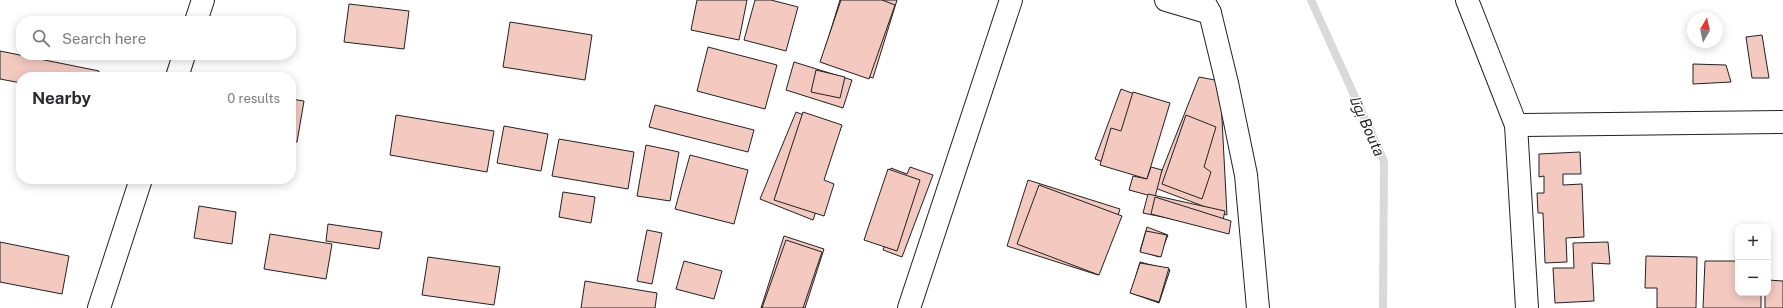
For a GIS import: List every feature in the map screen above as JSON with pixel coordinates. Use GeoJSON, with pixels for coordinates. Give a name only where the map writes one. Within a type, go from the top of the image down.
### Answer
{"type":"FeatureCollection","features":[{"type":"Feature","properties":{"kind":"street"},"geometry":{"type":"LineString","coordinates":[[198,16],[203,0]]}},
{"type":"Feature","properties":{"kind":"street"},"geometry":{"type":"LineString","coordinates":[[909,308],[1011,0]]}},
{"type":"Feature","properties":{"kind":"street"},"geometry":{"type":"LineString","coordinates":[[1166,0],[1207,6],[1227,82],[1246,175],[1258,308]]}},
{"type":"Feature","properties":{"kind":"street"},"geometry":{"type":"LineString","coordinates":[[1467,0],[1516,125],[1526,308]]}},
{"type":"Feature","properties":{"kind":"street"},"geometry":{"type":"LineString","coordinates":[[179,72],[182,60]]}},
{"type":"Feature","properties":{"kind":"street"},"geometry":{"type":"LineString","coordinates":[[1516,125],[1783,122]]}},
{"type":"Feature","properties":{"kind":"street"},"geometry":{"type":"LineString","coordinates":[[99,308],[139,184]]}},
{"type":"Feature","properties":{"kind":"building"},"geometry":{"type":"Polygon","coordinates":[[[697,0],[747,0],[739,40],[691,30],[697,0]]]}},
{"type":"Feature","properties":{"kind":"building"},"geometry":{"type":"Polygon","coordinates":[[[755,0],[771,0],[798,7],[786,51],[744,40],[755,0]]]}},
{"type":"Feature","properties":{"kind":"building"},"geometry":{"type":"Polygon","coordinates":[[[840,0],[897,0],[873,78],[821,62],[840,0]]]}},
{"type":"Feature","properties":{"kind":"building"},"geometry":{"type":"Polygon","coordinates":[[[841,0],[882,0],[895,5],[869,79],[820,62],[841,0]]]}},
{"type":"Feature","properties":{"kind":"building"},"geometry":{"type":"Polygon","coordinates":[[[349,4],[409,11],[404,49],[344,42],[349,4]]]}},
{"type":"Feature","properties":{"kind":"building"},"geometry":{"type":"Polygon","coordinates":[[[510,22],[592,35],[585,80],[503,67],[510,22]]]}},
{"type":"Feature","properties":{"kind":"building"},"geometry":{"type":"Polygon","coordinates":[[[1762,35],[1769,78],[1752,78],[1746,37],[1762,35]]]}},
{"type":"Feature","properties":{"kind":"building"},"geometry":{"type":"Polygon","coordinates":[[[708,47],[777,65],[765,109],[697,91],[708,47]]]}},
{"type":"Feature","properties":{"kind":"building"},"geometry":{"type":"Polygon","coordinates":[[[0,51],[16,54],[16,60],[45,60],[99,71],[16,72],[16,82],[0,79],[0,51]]]}},
{"type":"Feature","properties":{"kind":"building"},"geometry":{"type":"Polygon","coordinates":[[[794,62],[852,80],[843,108],[786,90],[794,62]]]}},
{"type":"Feature","properties":{"kind":"building"},"geometry":{"type":"Polygon","coordinates":[[[1693,64],[1726,65],[1731,82],[1693,84],[1693,64]]]}},
{"type":"Feature","properties":{"kind":"building"},"geometry":{"type":"Polygon","coordinates":[[[816,70],[845,77],[840,98],[811,92],[816,70]]]}},
{"type":"Feature","properties":{"kind":"building"},"geometry":{"type":"Polygon","coordinates":[[[1199,77],[1220,81],[1227,215],[1155,188],[1199,77]]]}},
{"type":"Feature","properties":{"kind":"building"},"geometry":{"type":"Polygon","coordinates":[[[1121,89],[1161,104],[1135,174],[1095,159],[1121,89]]]}},
{"type":"Feature","properties":{"kind":"building"},"geometry":{"type":"Polygon","coordinates":[[[1133,92],[1170,103],[1147,179],[1100,165],[1111,128],[1121,131],[1133,92]]]}},
{"type":"Feature","properties":{"kind":"building"},"geometry":{"type":"Polygon","coordinates":[[[296,100],[304,101],[296,142],[296,100]]]}},
{"type":"Feature","properties":{"kind":"building"},"geometry":{"type":"Polygon","coordinates":[[[655,105],[754,130],[748,152],[649,127],[655,105]]]}},
{"type":"Feature","properties":{"kind":"building"},"geometry":{"type":"Polygon","coordinates":[[[796,112],[829,125],[811,180],[825,186],[813,220],[760,199],[796,112]]]}},
{"type":"Feature","properties":{"kind":"building"},"geometry":{"type":"Polygon","coordinates":[[[803,112],[842,125],[824,180],[834,184],[824,216],[774,200],[803,112]]]}},
{"type":"Feature","properties":{"kind":"building"},"geometry":{"type":"Polygon","coordinates":[[[396,115],[494,131],[487,172],[390,155],[396,115]]]}},
{"type":"Feature","properties":{"kind":"building"},"geometry":{"type":"Polygon","coordinates":[[[1186,115],[1216,127],[1204,167],[1211,172],[1202,199],[1162,184],[1186,115]]]}},
{"type":"Feature","properties":{"kind":"building"},"geometry":{"type":"Polygon","coordinates":[[[504,126],[548,134],[541,171],[497,163],[504,126]]]}},
{"type":"Feature","properties":{"kind":"building"},"geometry":{"type":"Polygon","coordinates":[[[559,139],[634,152],[628,189],[552,176],[559,139]]]}},
{"type":"Feature","properties":{"kind":"building"},"geometry":{"type":"Polygon","coordinates":[[[646,145],[679,152],[670,201],[637,196],[646,145]]]}},
{"type":"Feature","properties":{"kind":"building"},"geometry":{"type":"Polygon","coordinates":[[[1580,152],[1581,174],[1563,174],[1563,185],[1582,184],[1584,237],[1566,238],[1567,262],[1545,263],[1543,213],[1538,213],[1537,193],[1544,193],[1544,176],[1539,177],[1539,154],[1580,152]]]}},
{"type":"Feature","properties":{"kind":"building"},"geometry":{"type":"Polygon","coordinates":[[[690,155],[748,170],[734,224],[675,209],[690,155]]]}},
{"type":"Feature","properties":{"kind":"building"},"geometry":{"type":"Polygon","coordinates":[[[910,167],[933,175],[902,257],[883,250],[898,212],[887,208],[892,195],[882,192],[891,168],[907,174],[910,167]]]}},
{"type":"Feature","properties":{"kind":"building"},"geometry":{"type":"Polygon","coordinates":[[[1151,167],[1162,170],[1155,197],[1129,190],[1133,176],[1147,179],[1151,167]]]}},
{"type":"Feature","properties":{"kind":"building"},"geometry":{"type":"Polygon","coordinates":[[[888,169],[920,180],[897,251],[864,240],[888,169]]]}},
{"type":"Feature","properties":{"kind":"building"},"geometry":{"type":"Polygon","coordinates":[[[1028,180],[1120,209],[1098,275],[1007,246],[1028,180]]]}},
{"type":"Feature","properties":{"kind":"building"},"geometry":{"type":"Polygon","coordinates":[[[1039,185],[1122,216],[1099,275],[1017,244],[1039,185]]]}},
{"type":"Feature","properties":{"kind":"building"},"geometry":{"type":"Polygon","coordinates":[[[563,192],[595,197],[591,223],[559,217],[563,192]]]}},
{"type":"Feature","properties":{"kind":"building"},"geometry":{"type":"Polygon","coordinates":[[[1148,194],[1225,211],[1221,229],[1143,213],[1148,194]]]}},
{"type":"Feature","properties":{"kind":"building"},"geometry":{"type":"Polygon","coordinates":[[[1155,197],[1231,221],[1229,234],[1151,214],[1155,197]]]}},
{"type":"Feature","properties":{"kind":"building"},"geometry":{"type":"Polygon","coordinates":[[[199,206],[236,212],[232,244],[194,238],[199,206]]]}},
{"type":"Feature","properties":{"kind":"building"},"geometry":{"type":"Polygon","coordinates":[[[328,224],[382,232],[379,249],[326,241],[328,224]]]}},
{"type":"Feature","properties":{"kind":"building"},"geometry":{"type":"Polygon","coordinates":[[[1147,227],[1168,235],[1159,257],[1140,251],[1147,227]]]}},
{"type":"Feature","properties":{"kind":"building"},"geometry":{"type":"Polygon","coordinates":[[[647,230],[662,233],[652,284],[637,281],[647,230]]]}},
{"type":"Feature","properties":{"kind":"building"},"geometry":{"type":"Polygon","coordinates":[[[1146,231],[1167,235],[1161,257],[1140,252],[1146,231]]]}},
{"type":"Feature","properties":{"kind":"building"},"geometry":{"type":"Polygon","coordinates":[[[270,234],[332,244],[326,279],[264,269],[270,234]]]}},
{"type":"Feature","properties":{"kind":"building"},"geometry":{"type":"Polygon","coordinates":[[[784,236],[824,249],[805,308],[761,308],[784,236]]]}},
{"type":"Feature","properties":{"kind":"building"},"geometry":{"type":"Polygon","coordinates":[[[786,240],[822,252],[803,308],[762,308],[786,240]]]}},
{"type":"Feature","properties":{"kind":"building"},"geometry":{"type":"Polygon","coordinates":[[[0,242],[69,256],[62,294],[0,282],[0,242]]]}},
{"type":"Feature","properties":{"kind":"building"},"geometry":{"type":"Polygon","coordinates":[[[1608,242],[1610,264],[1592,263],[1594,301],[1555,303],[1553,268],[1574,268],[1573,243],[1608,242]]]}},
{"type":"Feature","properties":{"kind":"building"},"geometry":{"type":"Polygon","coordinates":[[[1646,256],[1697,257],[1696,308],[1657,308],[1657,288],[1645,288],[1646,256]]]}},
{"type":"Feature","properties":{"kind":"building"},"geometry":{"type":"Polygon","coordinates":[[[428,257],[500,267],[494,305],[422,295],[428,257]]]}},
{"type":"Feature","properties":{"kind":"building"},"geometry":{"type":"Polygon","coordinates":[[[684,261],[722,271],[714,299],[676,289],[684,261]]]}},
{"type":"Feature","properties":{"kind":"building"},"geometry":{"type":"Polygon","coordinates":[[[1705,261],[1735,261],[1735,296],[1761,296],[1761,308],[1703,308],[1705,261]]]}},
{"type":"Feature","properties":{"kind":"building"},"geometry":{"type":"Polygon","coordinates":[[[1140,262],[1170,270],[1159,303],[1131,293],[1140,262]]]}},
{"type":"Feature","properties":{"kind":"building"},"geometry":{"type":"Polygon","coordinates":[[[1140,263],[1169,268],[1159,302],[1130,293],[1140,263]]]}},
{"type":"Feature","properties":{"kind":"building"},"geometry":{"type":"Polygon","coordinates":[[[1771,280],[1783,281],[1783,308],[1765,308],[1765,296],[1771,296],[1771,280]]]}},
{"type":"Feature","properties":{"kind":"building"},"geometry":{"type":"Polygon","coordinates":[[[585,281],[657,293],[655,308],[581,308],[585,281]]]}},
{"type":"Feature","properties":{"kind":"waterway","name":"بوتا Bouta"},"geometry":{"type":"LineString","coordinates":[[1311,0],[1384,161],[1383,308]]}}]}
